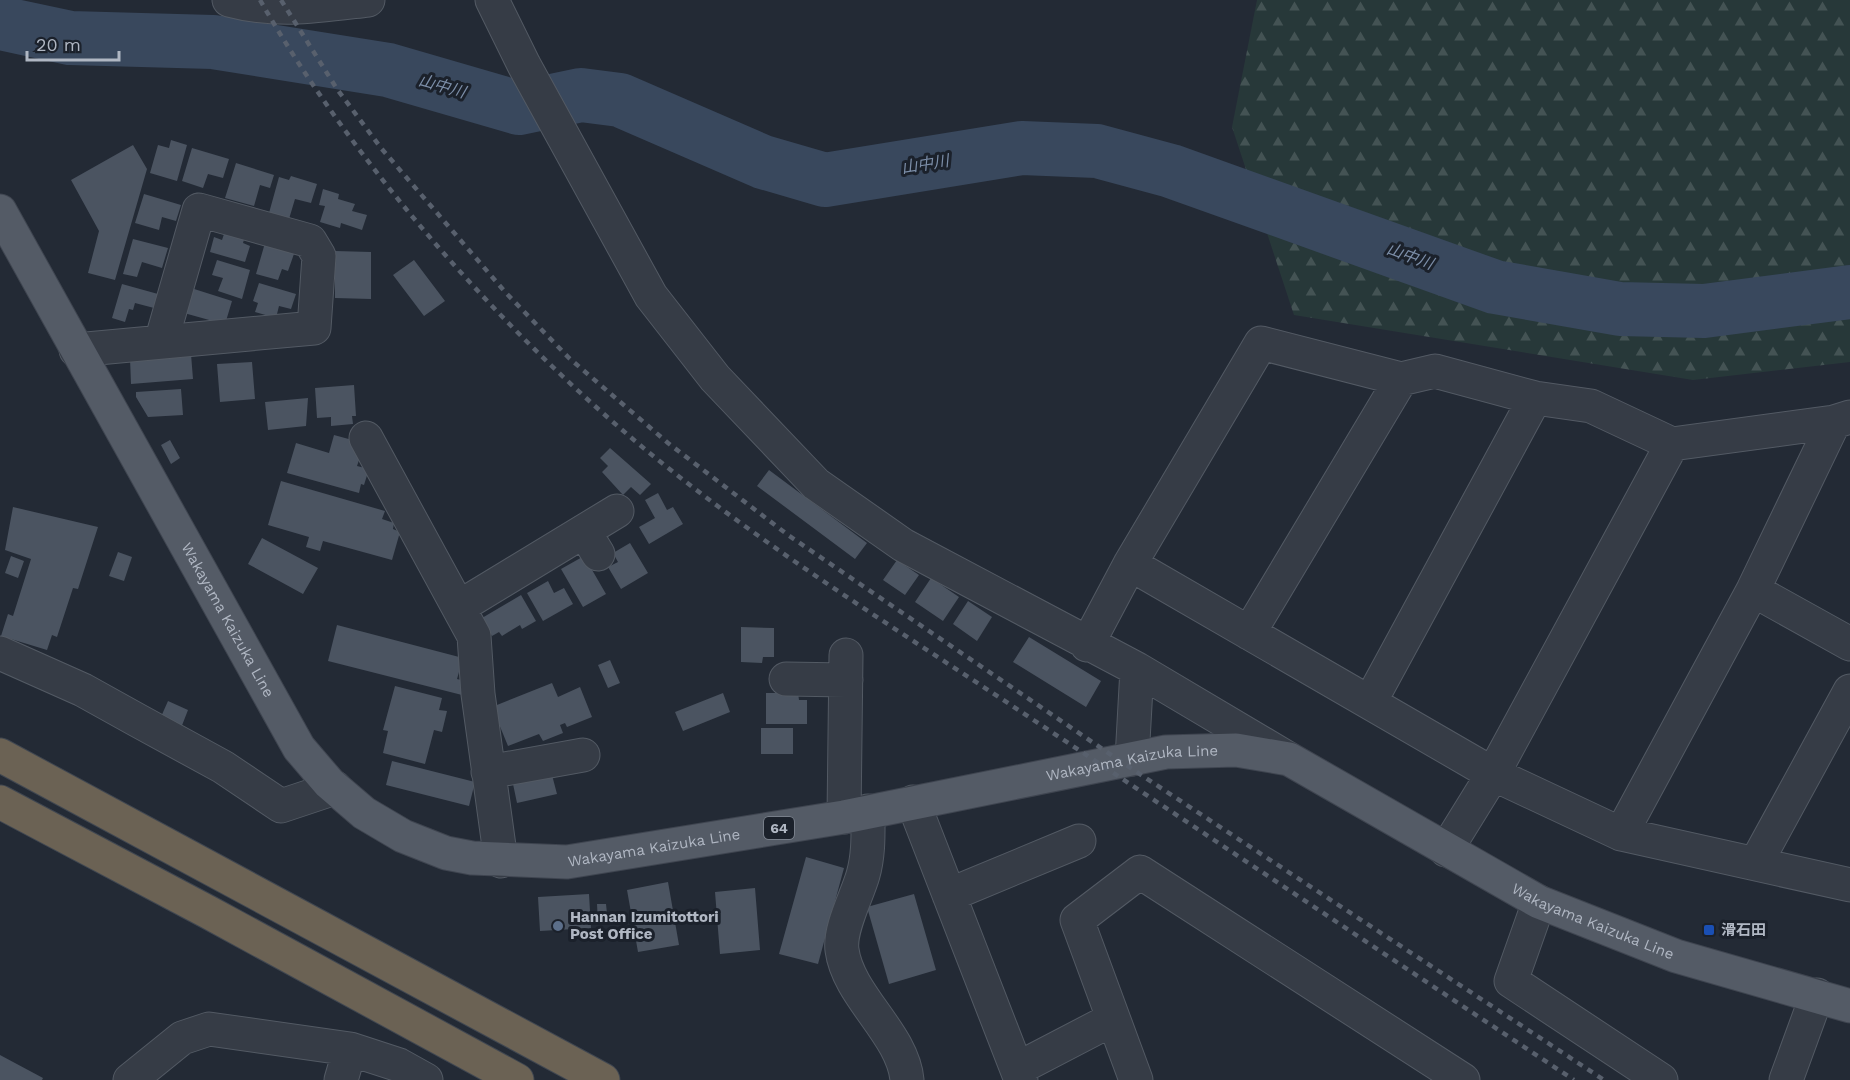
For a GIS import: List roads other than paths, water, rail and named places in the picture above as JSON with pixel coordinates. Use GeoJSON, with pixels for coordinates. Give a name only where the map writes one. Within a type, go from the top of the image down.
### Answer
{"type":"FeatureCollection","features":[{"type":"Feature","properties":{"kind":"highway"},"geometry":{"type":"LineString","coordinates":[[0,755],[603,1080]]}},
{"type":"Feature","properties":{"kind":"highway"},"geometry":{"type":"LineString","coordinates":[[0,802],[517,1080]]}},
{"type":"Feature","properties":{"kind":"main road","name":"Wakayama Kaizuka Line"},"geometry":{"type":"LineString","coordinates":[[0,212],[299,748],[335,788],[364,813],[404,836],[446,853],[501,861],[567,862],[856,814],[1166,752],[1236,750],[1289,759],[1539,902],[1676,956],[1850,1006]]}},
{"type":"Feature","properties":{"kind":"street"},"geometry":{"type":"LineString","coordinates":[[229,0],[254,7],[284,9],[368,0]]}},
{"type":"Feature","properties":{"kind":"street"},"geometry":{"type":"LineString","coordinates":[[496,1],[524,65],[651,296],[715,378],[816,484],[903,545],[1087,645],[1137,669],[1289,759]]}},
{"type":"Feature","properties":{"kind":"street"},"geometry":{"type":"LineString","coordinates":[[76,350],[314,328],[319,256],[310,241],[199,210],[161,342]]}},
{"type":"Feature","properties":{"kind":"street"},"geometry":{"type":"LineString","coordinates":[[1087,645],[1130,564],[1261,343],[1401,379],[1435,371],[1535,398],[1591,405],[1672,444],[1842,419]]}},
{"type":"Feature","properties":{"kind":"street"},"geometry":{"type":"LineString","coordinates":[[1250,633],[1401,379]]}},
{"type":"Feature","properties":{"kind":"street"},"geometry":{"type":"LineString","coordinates":[[1370,702],[1535,398]]}},
{"type":"Feature","properties":{"kind":"street"},"geometry":{"type":"LineString","coordinates":[[1622,834],[1842,419]]}},
{"type":"Feature","properties":{"kind":"street"},"geometry":{"type":"LineString","coordinates":[[366,438],[474,636],[488,772],[501,861]]}},
{"type":"Feature","properties":{"kind":"street"},"geometry":{"type":"LineString","coordinates":[[1446,850],[1493,774],[1672,444]]}},
{"type":"Feature","properties":{"kind":"street"},"geometry":{"type":"LineString","coordinates":[[459,607],[591,542],[617,511]]}},
{"type":"Feature","properties":{"kind":"street"},"geometry":{"type":"LineString","coordinates":[[1130,564],[1493,774],[1622,834],[1850,885]]}},
{"type":"Feature","properties":{"kind":"street"},"geometry":{"type":"LineString","coordinates":[[1753,590],[1850,644]]}},
{"type":"Feature","properties":{"kind":"street"},"geometry":{"type":"LineString","coordinates":[[0,653],[83,690],[223,767],[281,806],[335,788]]}},
{"type":"Feature","properties":{"kind":"street"},"geometry":{"type":"LineString","coordinates":[[786,679],[846,667],[856,814],[868,850],[864,873],[843,936],[842,949],[847,970],[896,1049],[907,1080]]}},
{"type":"Feature","properties":{"kind":"street"},"geometry":{"type":"LineString","coordinates":[[1132,759],[1137,669]]}},
{"type":"Feature","properties":{"kind":"street"},"geometry":{"type":"LineString","coordinates":[[1756,863],[1850,691]]}},
{"type":"Feature","properties":{"kind":"street"},"geometry":{"type":"LineString","coordinates":[[488,772],[583,755]]}},
{"type":"Feature","properties":{"kind":"street"},"geometry":{"type":"LineString","coordinates":[[913,802],[1019,1074],[1113,1019]]}},
{"type":"Feature","properties":{"kind":"street"},"geometry":{"type":"LineString","coordinates":[[949,895],[1079,841]]}},
{"type":"Feature","properties":{"kind":"street"},"geometry":{"type":"LineString","coordinates":[[1136,1080],[1077,920],[1140,872],[1463,1080]]}},
{"type":"Feature","properties":{"kind":"street"},"geometry":{"type":"LineString","coordinates":[[1539,902],[1511,981],[1661,1080]]}},
{"type":"Feature","properties":{"kind":"street"},"geometry":{"type":"LineString","coordinates":[[1786,1080],[1817,995]]}},
{"type":"Feature","properties":{"kind":"street"},"geometry":{"type":"LineString","coordinates":[[130,1080],[182,1038],[209,1029],[350,1049],[399,1065],[426,1080]]}},
{"type":"Feature","properties":{"kind":"street"},"geometry":{"type":"LineString","coordinates":[[341,1080],[350,1049]]}},
{"type":"Feature","properties":{"kind":"waterway","name":"山中川"},"geometry":{"type":"LineString","coordinates":[[0,23],[70,38],[213,42],[388,70],[519,108],[581,95],[620,100],[763,162],[825,180],[1022,148],[1097,151],[1171,171],[1495,287],[1620,309],[1704,311],[1850,292]]}},
{"type":"Feature","properties":{"kind":"railway"},"geometry":{"type":"LineString","coordinates":[[260,0],[301,67],[347,133],[397,198],[507,321],[565,379],[625,433],[728,514],[859,605],[1574,1080]]}},
{"type":"Feature","properties":{"kind":"railway"},"geometry":{"type":"LineString","coordinates":[[281,0],[337,89],[381,148],[506,293],[569,358],[668,443],[788,535],[1120,761],[1604,1080]]}},
{"type":"Feature","properties":{"kind":"place","name":"Hannan Izumitottori Post Office"},"geometry":{"type":"Point","coordinates":[558,926]}},
{"type":"Feature","properties":{"kind":"place","name":"滑石田"},"geometry":{"type":"Point","coordinates":[1709,930]}}]}
